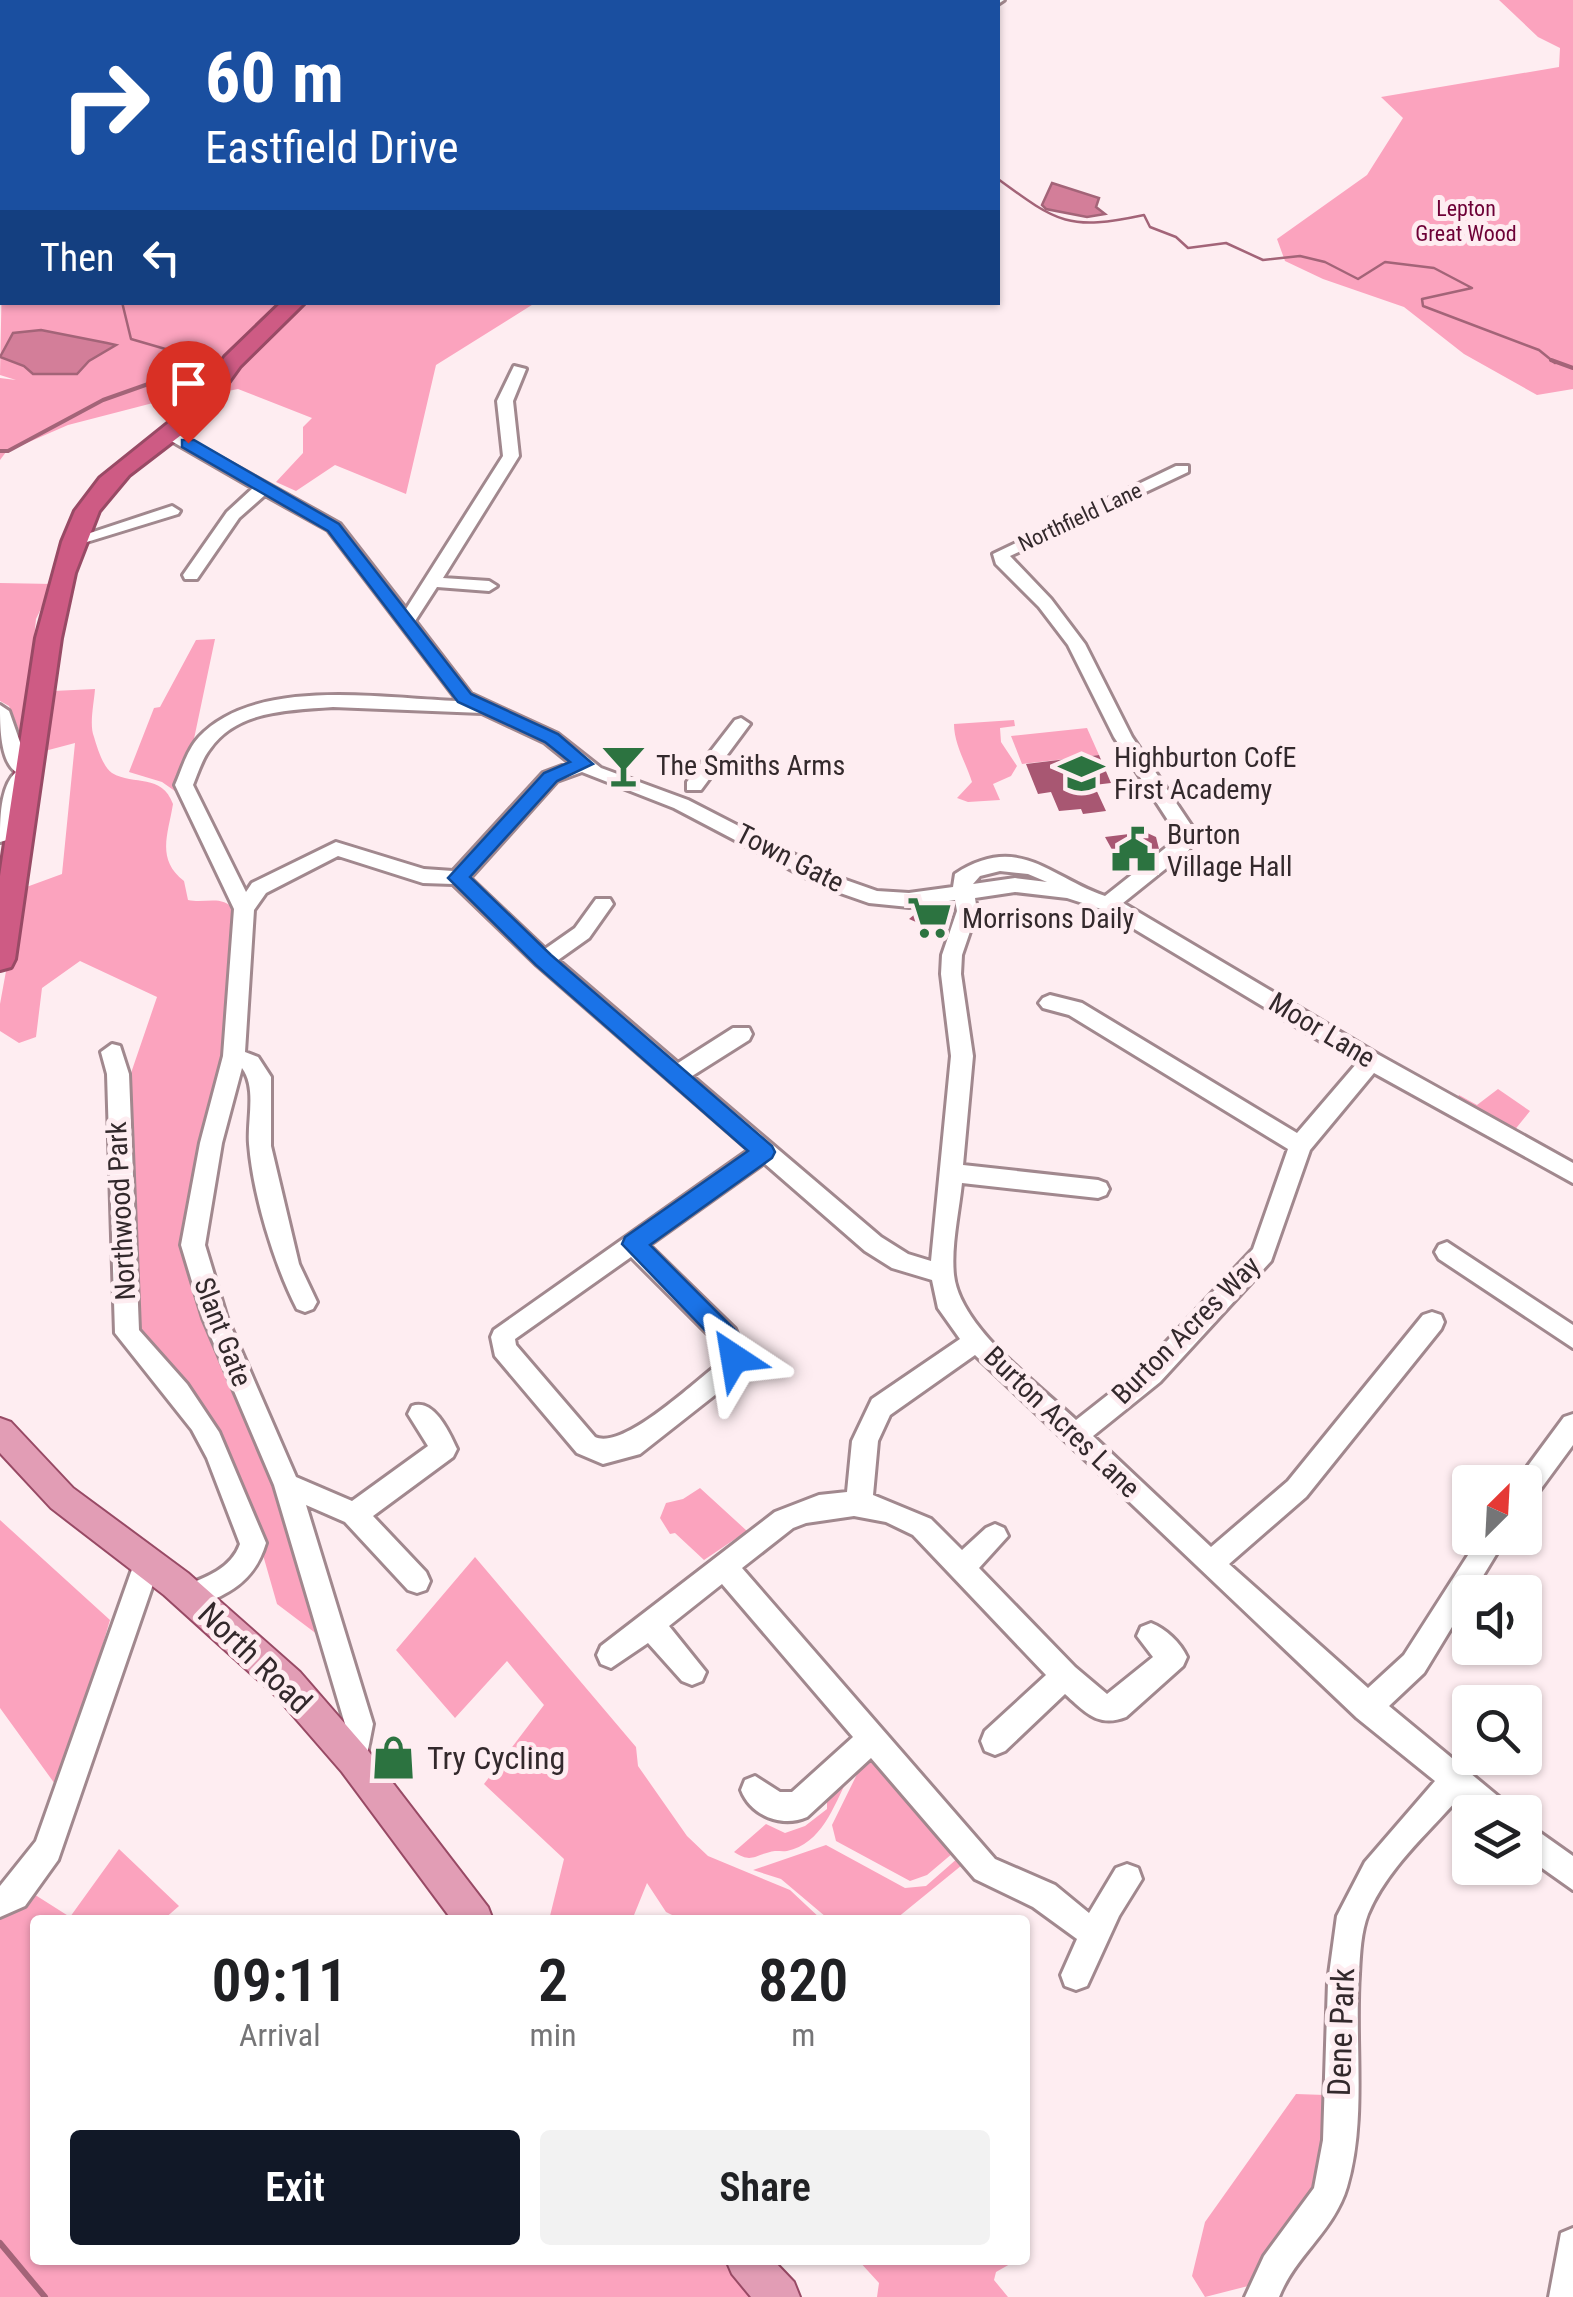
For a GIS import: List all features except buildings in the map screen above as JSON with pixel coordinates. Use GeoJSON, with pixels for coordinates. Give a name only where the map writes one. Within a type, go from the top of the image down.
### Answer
{"type":"FeatureCollection","features":[{"type":"Feature","properties":{"kind":"highway"},"geometry":{"type":"LineString","coordinates":[[0,959],[30,770],[38,683],[88,508],[111,481],[169,435],[215,390],[220,375],[254,337],[292,305]]}},
{"type":"Feature","properties":{"kind":"main road","name":"North Road"},"geometry":{"type":"LineString","coordinates":[[0,1432],[62,1498],[148,1561],[288,1684],[354,1760],[470,1915]]}},
{"type":"Feature","properties":{"kind":"main road"},"geometry":{"type":"LineString","coordinates":[[750,2265],[779,2297]]}},
{"type":"Feature","properties":{"kind":"street"},"geometry":{"type":"LineString","coordinates":[[407,621],[511,456],[505,401],[519,369]]}},
{"type":"Feature","properties":{"kind":"street"},"geometry":{"type":"LineString","coordinates":[[169,435],[343,536],[451,683],[480,708]]}},
{"type":"Feature","properties":{"kind":"street","name":"Northfield Lane"},"geometry":{"type":"LineString","coordinates":[[1108,904],[1182,846],[1185,831],[1123,737],[1076,644],[1044,603],[1002,560],[1001,554],[1182,469]]}},
{"type":"Feature","properties":{"kind":"street"},"geometry":{"type":"LineString","coordinates":[[191,575],[233,515],[264,487]]}},
{"type":"Feature","properties":{"kind":"street"},"geometry":{"type":"LineString","coordinates":[[76,540],[172,511]]}},
{"type":"Feature","properties":{"kind":"street"},"geometry":{"type":"LineString","coordinates":[[432,582],[480,585],[494,566]]}},
{"type":"Feature","properties":{"kind":"street"},"geometry":{"type":"LineString","coordinates":[[480,708],[353,698],[243,712],[205,741],[184,786],[244,909],[259,888],[336,849],[423,876],[458,878],[544,960],[885,1254],[942,1274]]}},
{"type":"Feature","properties":{"kind":"street","name":"Town Gate"},"geometry":{"type":"LineString","coordinates":[[480,708],[552,738],[610,779],[687,795],[861,894],[909,900],[962,890]]}},
{"type":"Feature","properties":{"kind":"street"},"geometry":{"type":"LineString","coordinates":[[0,711],[18,766],[30,770]]}},
{"type":"Feature","properties":{"kind":"street"},"geometry":{"type":"LineString","coordinates":[[687,795],[741,724]]}},
{"type":"Feature","properties":{"kind":"street"},"geometry":{"type":"LineString","coordinates":[[458,878],[550,777],[584,764]]}},
{"type":"Feature","properties":{"kind":"street"},"geometry":{"type":"LineString","coordinates":[[0,836],[8,822],[17,780],[30,770]]}},
{"type":"Feature","properties":{"kind":"street","name":"Moor Lane"},"geometry":{"type":"LineString","coordinates":[[962,890],[1015,885],[1068,891],[1108,904],[1573,1174]]}},
{"type":"Feature","properties":{"kind":"street","name":"Burton Acres Lane"},"geometry":{"type":"LineString","coordinates":[[962,890],[967,912],[952,955],[951,974],[962,1056],[942,1274],[950,1308],[976,1340],[1211,1564],[1367,1708],[1474,1795]]}},
{"type":"Feature","properties":{"kind":"street"},"geometry":{"type":"LineString","coordinates":[[544,960],[582,934],[603,904]]}},
{"type":"Feature","properties":{"kind":"street","name":"Slant Gate"},"geometry":{"type":"LineString","coordinates":[[244,909],[234,1056],[211,1143],[193,1245],[215,1318],[287,1485],[359,1724],[354,1760]]}},
{"type":"Feature","properties":{"kind":"street"},"geometry":{"type":"LineString","coordinates":[[1050,1003],[1075,1008],[1300,1146]]}},
{"type":"Feature","properties":{"kind":"street"},"geometry":{"type":"LineString","coordinates":[[676,1076],[741,1034]]}},
{"type":"Feature","properties":{"kind":"street","name":"Northwood Park"},"geometry":{"type":"LineString","coordinates":[[112,1052],[118,1074],[127,1333],[178,1389],[218,1454],[242,1524],[253,1542],[249,1562],[229,1581],[190,1596]]}},
{"type":"Feature","properties":{"kind":"street"},"geometry":{"type":"LineString","coordinates":[[234,1056],[250,1063],[260,1077],[260,1146],[288,1264],[305,1302]]}},
{"type":"Feature","properties":{"kind":"street","name":"Burton Acres Way"},"geometry":{"type":"LineString","coordinates":[[1075,1434],[1151,1375],[1262,1254],[1300,1146],[1371,1060]]}},
{"type":"Feature","properties":{"kind":"street"},"geometry":{"type":"LineString","coordinates":[[634,1244],[732,1342],[734,1358],[726,1372],[631,1446],[603,1453],[586,1445],[504,1350],[502,1343],[507,1332],[764,1152]]}},
{"type":"Feature","properties":{"kind":"street"},"geometry":{"type":"LineString","coordinates":[[951,1172],[1098,1188]]}},
{"type":"Feature","properties":{"kind":"street"},"geometry":{"type":"LineString","coordinates":[[1447,1252],[1573,1338]]}},
{"type":"Feature","properties":{"kind":"street"},"geometry":{"type":"LineString","coordinates":[[1211,1564],[1297,1489],[1432,1322]]}},
{"type":"Feature","properties":{"kind":"street"},"geometry":{"type":"LineString","coordinates":[[859,1503],[865,1441],[882,1407],[976,1340]]}},
{"type":"Feature","properties":{"kind":"street"},"geometry":{"type":"LineString","coordinates":[[354,1514],[444,1449],[421,1414]]}},
{"type":"Feature","properties":{"kind":"street"},"geometry":{"type":"LineString","coordinates":[[1542,1467],[1573,1425]]}},
{"type":"Feature","properties":{"kind":"street"},"geometry":{"type":"LineString","coordinates":[[287,1485],[354,1514],[417,1581]]}},
{"type":"Feature","properties":{"kind":"street"},"geometry":{"type":"LineString","coordinates":[[611,1656],[772,1529],[798,1513],[828,1504],[859,1503],[908,1518],[935,1538],[1065,1676],[1102,1708],[1116,1707],[1173,1657],[1151,1636]]}},
{"type":"Feature","properties":{"kind":"street"},"geometry":{"type":"LineString","coordinates":[[962,1567],[995,1536]]}},
{"type":"Feature","properties":{"kind":"street"},"geometry":{"type":"LineString","coordinates":[[1367,1708],[1414,1664],[1482,1555]]}},
{"type":"Feature","properties":{"kind":"street"},"geometry":{"type":"LineString","coordinates":[[0,1902],[14,1895],[48,1850],[148,1561]]}},
{"type":"Feature","properties":{"kind":"street"},"geometry":{"type":"LineString","coordinates":[[724,1568],[985,1869],[1044,1896],[1096,1934]]}},
{"type":"Feature","properties":{"kind":"street"},"geometry":{"type":"LineString","coordinates":[[650,1626],[692,1672]]}},
{"type":"Feature","properties":{"kind":"street"},"geometry":{"type":"LineString","coordinates":[[996,1741],[1065,1676]]}},
{"type":"Feature","properties":{"kind":"street"},"geometry":{"type":"LineString","coordinates":[[755,1790],[775,1806],[797,1807],[870,1740]]}},
{"type":"Feature","properties":{"kind":"street","name":"Dene Park"},"geometry":{"type":"LineString","coordinates":[[1262,2297],[1283,2253],[1317,2218],[1330,2189],[1337,2152],[1346,1942],[1356,1906],[1386,1861],[1456,1781]]}},
{"type":"Feature","properties":{"kind":"street"},"geometry":{"type":"LineString","coordinates":[[1542,1847],[1570,1864]]}},
{"type":"Feature","properties":{"kind":"street"},"geometry":{"type":"LineString","coordinates":[[1076,1975],[1108,1905],[1127,1879]]}},
{"type":"Feature","properties":{"kind":"street"},"geometry":{"type":"LineString","coordinates":[[1566,2297],[1573,2245]]}},
{"type":"Feature","properties":{"kind":"green space","name":"Lepton Great Wood"},"geometry":{"type":"Polygon","coordinates":[[[1499,0],[1573,0],[1573,389],[1537,395],[1464,354],[1404,307],[1323,279],[1285,261],[1277,239],[1367,175],[1403,118],[1381,97],[1559,67],[1560,48],[1538,37],[1499,0]]]}},
{"type":"Feature","properties":{"kind":"green space"},"geometry":{"type":"Polygon","coordinates":[[[1,305],[284,305],[240,345],[203,396],[180,396],[68,425],[6,452],[0,460],[0,378],[16,380],[0,375],[1,305]]]}},
{"type":"Feature","properties":{"kind":"green space"},"geometry":{"type":"Polygon","coordinates":[[[307,305],[532,305],[436,365],[406,494],[335,465],[296,491],[276,482],[303,453],[303,427],[312,418],[238,389],[218,393],[263,341],[307,305]]]}},
{"type":"Feature","properties":{"kind":"green space"},"geometry":{"type":"Polygon","coordinates":[[[0,583],[53,584],[36,619],[24,743],[9,706],[0,701],[0,583]]]}},
{"type":"Feature","properties":{"kind":"green space"},"geometry":{"type":"Polygon","coordinates":[[[215,639],[182,796],[162,782],[129,772],[154,708],[160,707],[196,640],[215,639]]]}},
{"type":"Feature","properties":{"kind":"green space"},"geometry":{"type":"Polygon","coordinates":[[[95,689],[93,732],[106,766],[120,777],[155,784],[173,804],[167,855],[175,873],[184,881],[188,900],[219,901],[235,910],[224,1055],[196,1157],[192,1199],[261,1453],[322,1638],[277,1604],[255,1527],[135,1333],[127,1105],[130,1076],[157,997],[80,961],[42,988],[36,1037],[19,1043],[0,1031],[0,1004],[21,889],[62,874],[75,743],[41,752],[53,691],[95,689]]]}},
{"type":"Feature","properties":{"kind":"green space"},"geometry":{"type":"Polygon","coordinates":[[[1014,720],[1015,726],[1000,728],[1001,742],[1017,766],[1011,776],[993,784],[1000,800],[968,802],[957,798],[972,782],[954,724],[1014,720]]]}},
{"type":"Feature","properties":{"kind":"green space"},"geometry":{"type":"Polygon","coordinates":[[[1087,728],[1099,755],[1022,764],[1011,736],[1087,728]]]}},
{"type":"Feature","properties":{"kind":"green space"},"geometry":{"type":"Polygon","coordinates":[[[1498,1089],[1530,1111],[1513,1132],[1456,1100],[1459,1095],[1477,1105],[1498,1089]]]}},
{"type":"Feature","properties":{"kind":"green space"},"geometry":{"type":"Polygon","coordinates":[[[700,1488],[747,1531],[704,1560],[675,1533],[670,1534],[660,1518],[666,1503],[683,1499],[700,1488]]]}},
{"type":"Feature","properties":{"kind":"green space"},"geometry":{"type":"Polygon","coordinates":[[[0,1520],[110,1620],[60,1791],[0,1708],[0,1520]]]}},
{"type":"Feature","properties":{"kind":"green space"},"geometry":{"type":"Polygon","coordinates":[[[475,1557],[636,1747],[638,1766],[687,1836],[708,1856],[790,1890],[817,1915],[672,1915],[647,1883],[634,1915],[550,1915],[564,1859],[484,1784],[544,1705],[507,1661],[455,1718],[396,1650],[475,1557]]]}},
{"type":"Feature","properties":{"kind":"green space"},"geometry":{"type":"Polygon","coordinates":[[[870,1760],[953,1853],[927,1875],[910,1881],[836,1841],[832,1825],[863,1762],[870,1760]]]}},
{"type":"Feature","properties":{"kind":"green space"},"geometry":{"type":"Polygon","coordinates":[[[851,1772],[827,1820],[800,1847],[752,1858],[734,1852],[766,1824],[785,1833],[805,1826],[827,1809],[827,1798],[851,1772]]]}},
{"type":"Feature","properties":{"kind":"green space"},"geometry":{"type":"Polygon","coordinates":[[[826,1845],[905,1888],[926,1886],[959,1857],[967,1861],[901,1915],[824,1915],[781,1879],[753,1870],[826,1845]]]}},
{"type":"Feature","properties":{"kind":"green space"},"geometry":{"type":"Polygon","coordinates":[[[119,1849],[179,1906],[169,1915],[71,1915],[119,1849]]]}},
{"type":"Feature","properties":{"kind":"green space"},"geometry":{"type":"Polygon","coordinates":[[[29,1891],[67,1915],[30,1915],[30,2265],[731,2265],[758,2297],[0,2297],[0,1912],[29,1891]]]}},
{"type":"Feature","properties":{"kind":"green space"},"geometry":{"type":"Polygon","coordinates":[[[1296,2094],[1325,2095],[1327,2147],[1305,2216],[1272,2244],[1252,2285],[1205,2297],[1192,2276],[1205,2222],[1296,2094]]]}},
{"type":"Feature","properties":{"kind":"green space"},"geometry":{"type":"Polygon","coordinates":[[[863,2265],[1008,2265],[996,2272],[994,2280],[1008,2297],[877,2297],[879,2283],[863,2265]]]}},
{"type":"Feature","properties":{"kind":"shaded area"},"geometry":{"type":"Polygon","coordinates":[[[1052,183],[1099,198],[1096,207],[1105,214],[1087,217],[1046,209],[1042,205],[1052,183]]]}},
{"type":"Feature","properties":{"kind":"shaded area"},"geometry":{"type":"Polygon","coordinates":[[[41,330],[116,345],[89,361],[77,374],[33,374],[0,357],[13,333],[41,330]]]}},
{"type":"Feature","properties":{"kind":"waterway"},"geometry":{"type":"LineString","coordinates":[[1000,180],[1065,220],[1098,222],[1144,215],[1150,227],[1176,237],[1188,248],[1226,243],[1263,260],[1300,256],[1325,262],[1358,279],[1385,262],[1434,268],[1472,288],[1422,299],[1423,306],[1539,350],[1552,360]]}},
{"type":"Feature","properties":{"kind":"waterway"},"geometry":{"type":"LineString","coordinates":[[123,305],[131,339],[193,357],[194,361]]}},
{"type":"Feature","properties":{"kind":"waterway"},"geometry":{"type":"LineString","coordinates":[[1552,360],[1573,368]]}},
{"type":"Feature","properties":{"kind":"waterway"},"geometry":{"type":"LineString","coordinates":[[1552,360],[1555,363]]}},
{"type":"Feature","properties":{"kind":"waterway"},"geometry":{"type":"LineString","coordinates":[[0,451],[8,451],[103,400],[185,371],[194,361]]}},
{"type":"Feature","properties":{"kind":"waterway"},"geometry":{"type":"LineString","coordinates":[[0,2243],[45,2297]]}},
{"type":"Feature","properties":{"kind":"place","name":"The Smiths Arms"},"geometry":{"type":"Point","coordinates":[623,765]}},
{"type":"Feature","properties":{"kind":"place","name":"Highburton CofE First Academy"},"geometry":{"type":"Point","coordinates":[1081,773]}},
{"type":"Feature","properties":{"kind":"place","name":"Burton Village Hall"},"geometry":{"type":"Point","coordinates":[1134,850]}},
{"type":"Feature","properties":{"kind":"place","name":"Morrisons Daily"},"geometry":{"type":"Point","coordinates":[929,918]}},
{"type":"Feature","properties":{"kind":"place","name":"Try Cycling"},"geometry":{"type":"Point","coordinates":[394,1758]}},
{"type":"Feature","properties":{"kind":"route"},"geometry":{"type":"LineString","coordinates":[[188,443],[334,527],[465,698],[552,738],[584,764],[550,777],[458,878],[544,960],[764,1152],[634,1244],[732,1342],[734,1358]]}}]}
